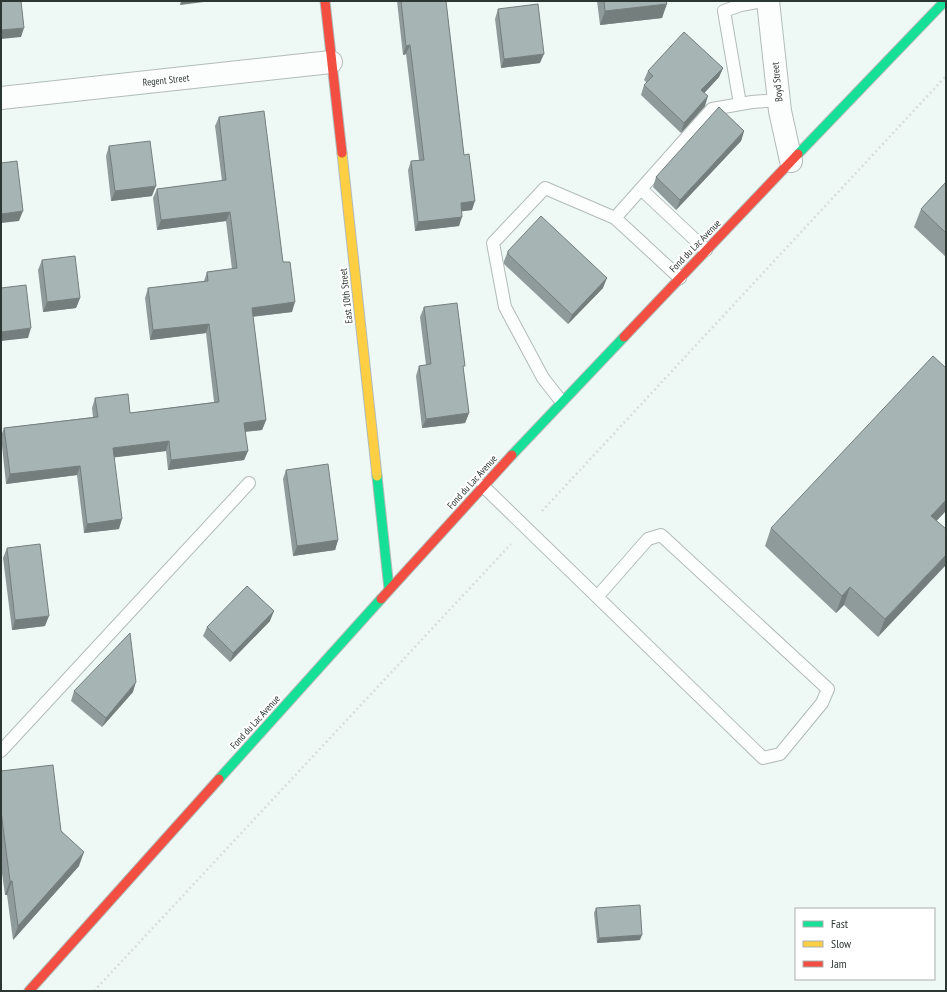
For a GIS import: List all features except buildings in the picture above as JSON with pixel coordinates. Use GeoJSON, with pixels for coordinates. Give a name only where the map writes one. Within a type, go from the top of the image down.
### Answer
{"type":"FeatureCollection","features":[{"type":"Feature","properties":{"kind":"main road","name":"East 10th Street"},"geometry":{"type":"LineString","coordinates":[[325,1],[390,589]]}},
{"type":"Feature","properties":{"kind":"main road","name":"Fond du Lac Avenue"},"geometry":{"type":"LineString","coordinates":[[29,991],[482,486],[945,1]]}},
{"type":"Feature","properties":{"kind":"street","name":"Boyd Street"},"geometry":{"type":"LineString","coordinates":[[768,1],[780,111],[791,162]]}},
{"type":"Feature","properties":{"kind":"street","name":"Regent Street"},"geometry":{"type":"LineString","coordinates":[[1,98],[331,62]]}},
{"type":"Feature","properties":{"kind":"lane"},"geometry":{"type":"LineString","coordinates":[[740,104],[724,11],[741,5],[762,1]]}},
{"type":"Feature","properties":{"kind":"lane"},"geometry":{"type":"LineString","coordinates":[[615,218],[712,109],[740,104],[779,100]]}},
{"type":"Feature","properties":{"kind":"lane"},"geometry":{"type":"LineString","coordinates":[[562,401],[543,378],[505,307],[493,243],[545,188],[615,218],[680,278]]}},
{"type":"Feature","properties":{"kind":"lane"},"geometry":{"type":"LineString","coordinates":[[641,189],[687,230],[706,250]]}},
{"type":"Feature","properties":{"kind":"lane"},"geometry":{"type":"LineString","coordinates":[[1,752],[249,483]]}},
{"type":"Feature","properties":{"kind":"lane"},"geometry":{"type":"LineString","coordinates":[[482,486],[763,758],[780,754],[822,703],[828,689],[661,535],[648,539],[597,597]]}},
{"type":"Feature","properties":{"kind":"traffic: fast"},"geometry":{"type":"LineString","coordinates":[[798,154],[945,1]]}},
{"type":"Feature","properties":{"kind":"traffic: fast"},"geometry":{"type":"LineString","coordinates":[[512,455],[624,337]]}},
{"type":"Feature","properties":{"kind":"traffic: fast"},"geometry":{"type":"LineString","coordinates":[[377,476],[389,589]]}},
{"type":"Feature","properties":{"kind":"traffic: fast"},"geometry":{"type":"LineString","coordinates":[[219,779],[381,599]]}},
{"type":"Feature","properties":{"kind":"traffic: slow"},"geometry":{"type":"LineString","coordinates":[[342,153],[377,476]]}},
{"type":"Feature","properties":{"kind":"traffic: jam"},"geometry":{"type":"LineString","coordinates":[[325,1],[342,153]]}},
{"type":"Feature","properties":{"kind":"traffic: jam"},"geometry":{"type":"LineString","coordinates":[[624,337],[798,154]]}},
{"type":"Feature","properties":{"kind":"traffic: jam"},"geometry":{"type":"LineString","coordinates":[[381,599],[512,455]]}},
{"type":"Feature","properties":{"kind":"traffic: jam"},"geometry":{"type":"LineString","coordinates":[[29,991],[219,779]]}}]}
